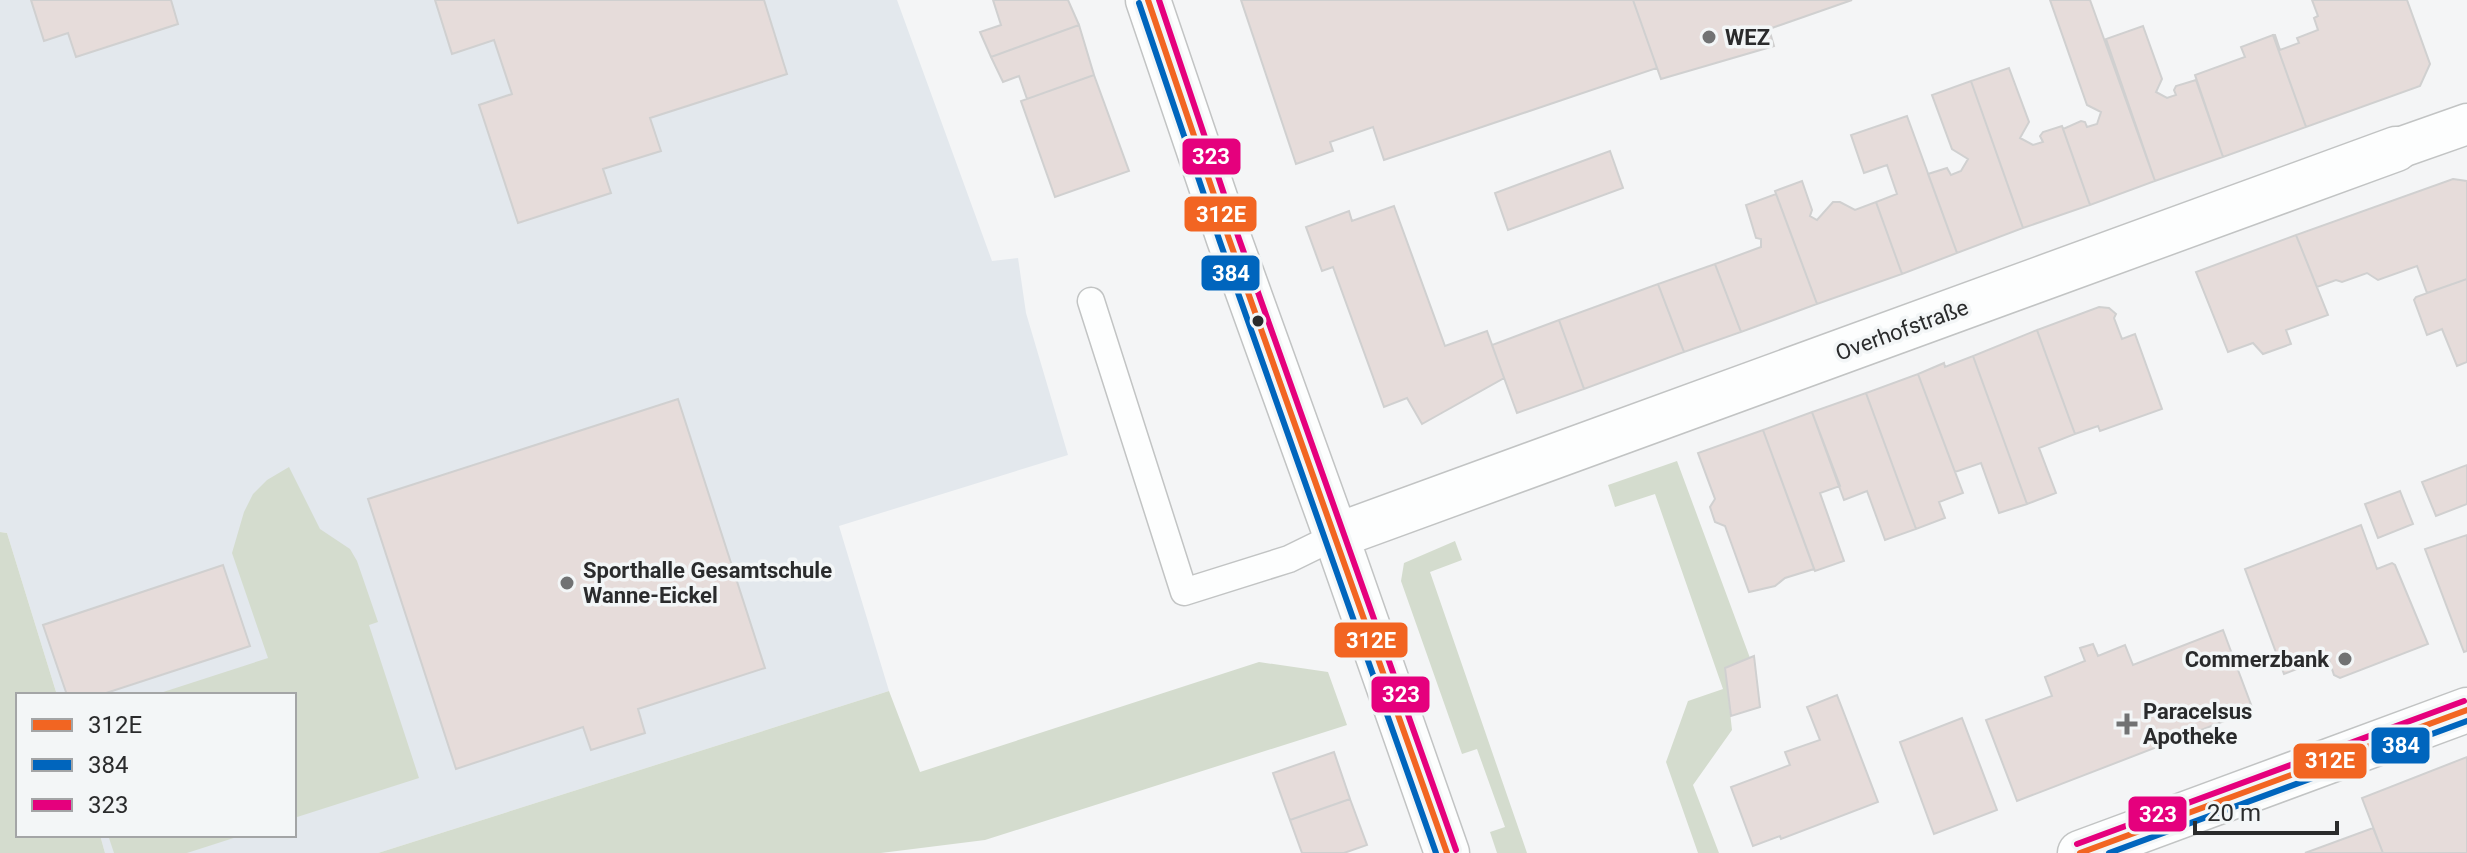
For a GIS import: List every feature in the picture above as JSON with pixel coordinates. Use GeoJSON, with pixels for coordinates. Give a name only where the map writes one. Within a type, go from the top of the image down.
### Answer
{"type":"FeatureCollection","features":[{"type":"Feature","properties":{"kind":"street"},"geometry":{"type":"LineString","coordinates":[[1148,0],[1229,239],[1447,853]]}},
{"type":"Feature","properties":{"kind":"street","name":"Overhofstraße"},"geometry":{"type":"LineString","coordinates":[[1336,536],[2467,124]]}},
{"type":"Feature","properties":{"kind":"street"},"geometry":{"type":"LineString","coordinates":[[2080,853],[2467,710]]}},
{"type":"Feature","properties":{"kind":"lane"},"geometry":{"type":"LineString","coordinates":[[1091,301],[1184,592],[1289,559],[1336,536]]}},
{"type":"Feature","properties":{"kind":"shaded area"},"geometry":{"type":"Polygon","coordinates":[[[0,0],[897,0],[992,261],[1018,258],[1026,313],[1068,455],[839,526],[889,691],[378,853],[105,853],[101,837],[296,837],[296,693],[56,693],[7,533],[0,532],[0,0]]]}},
{"type":"Feature","properties":{"kind":"shaded area"},"geometry":{"type":"Polygon","coordinates":[[[1677,461],[1750,658],[1725,668],[1732,730],[1693,785],[1719,853],[1698,853],[1666,762],[1688,701],[1723,689],[1655,494],[1615,507],[1608,485],[1677,461]]]}},
{"type":"Feature","properties":{"kind":"shaded area"},"geometry":{"type":"Polygon","coordinates":[[[289,467],[320,529],[350,549],[357,561],[378,622],[369,625],[419,778],[296,817],[296,693],[160,693],[268,658],[232,553],[244,512],[253,494],[267,480],[289,467]]]}},
{"type":"Feature","properties":{"kind":"shaded area"},"geometry":{"type":"Polygon","coordinates":[[[0,532],[7,533],[56,693],[16,693],[16,837],[101,837],[105,853],[0,853],[0,532]]]}},
{"type":"Feature","properties":{"kind":"shaded area"},"geometry":{"type":"Polygon","coordinates":[[[1455,541],[1462,560],[1430,572],[1527,853],[1497,853],[1490,832],[1505,827],[1477,749],[1462,754],[1401,581],[1404,563],[1455,541]]]}},
{"type":"Feature","properties":{"kind":"shaded area"},"geometry":{"type":"Polygon","coordinates":[[[1259,662],[1328,672],[1347,725],[985,840],[881,853],[378,853],[889,691],[920,772],[1259,662]]]}},
{"type":"Feature","properties":{"kind":"shaded area"},"geometry":{"type":"Polygon","coordinates":[[[109,837],[237,837],[187,853],[114,853],[109,837]]]}},
{"type":"Feature","properties":{"kind":"building"},"geometry":{"type":"Polygon","coordinates":[[[31,0],[171,0],[178,24],[76,57],[68,33],[44,41],[31,0]]]}},
{"type":"Feature","properties":{"kind":"building"},"geometry":{"type":"Polygon","coordinates":[[[435,0],[764,0],[787,74],[650,118],[661,151],[603,169],[611,193],[518,223],[479,105],[512,94],[494,40],[452,54],[435,0]]]}},
{"type":"Feature","properties":{"kind":"building"},"geometry":{"type":"Polygon","coordinates":[[[993,0],[1068,0],[1079,25],[991,57],[980,32],[1001,25],[993,0]]]}},
{"type":"Feature","properties":{"kind":"building"},"geometry":{"type":"Polygon","coordinates":[[[1241,0],[1633,0],[1657,68],[1384,160],[1373,127],[1330,142],[1333,151],[1296,164],[1241,0]]]}},
{"type":"Feature","properties":{"kind":"building","name":"WEZ"},"geometry":{"type":"Polygon","coordinates":[[[1633,0],[1852,0],[1769,29],[1774,46],[1661,79],[1633,0]]]}},
{"type":"Feature","properties":{"kind":"building"},"geometry":{"type":"Polygon","coordinates":[[[2050,0],[2090,0],[2155,181],[2090,205],[2063,129],[2081,121],[2087,127],[2097,124],[2101,112],[2087,105],[2050,0]]]}},
{"type":"Feature","properties":{"kind":"building"},"geometry":{"type":"Polygon","coordinates":[[[2312,0],[2407,0],[2430,64],[2420,86],[2306,127],[2273,35],[2280,50],[2299,43],[2297,38],[2318,30],[2314,18],[2318,16],[2312,0]]]}},
{"type":"Feature","properties":{"kind":"building"},"geometry":{"type":"Polygon","coordinates":[[[1079,25],[1094,75],[1027,99],[1019,76],[1003,82],[991,57],[1079,25]]]}},
{"type":"Feature","properties":{"kind":"building"},"geometry":{"type":"Polygon","coordinates":[[[2143,26],[2162,79],[2156,92],[2167,98],[2176,95],[2176,86],[2196,80],[2223,157],[2155,181],[2106,39],[2143,26]]]}},
{"type":"Feature","properties":{"kind":"building"},"geometry":{"type":"Polygon","coordinates":[[[2273,35],[2306,127],[2223,157],[2195,75],[2245,57],[2241,47],[2273,35]]]}},
{"type":"Feature","properties":{"kind":"building"},"geometry":{"type":"Polygon","coordinates":[[[2009,68],[2029,122],[2020,138],[2033,145],[2043,142],[2040,136],[2043,132],[2062,126],[2090,205],[2023,228],[1971,81],[2009,68]]]}},
{"type":"Feature","properties":{"kind":"building"},"geometry":{"type":"Polygon","coordinates":[[[1094,75],[1129,171],[1055,197],[1021,101],[1094,75]]]}},
{"type":"Feature","properties":{"kind":"building"},"geometry":{"type":"Polygon","coordinates":[[[1971,81],[2023,228],[1957,253],[1928,174],[1947,168],[1951,175],[1961,171],[1968,159],[1952,149],[1932,95],[1971,81]]]}},
{"type":"Feature","properties":{"kind":"building"},"geometry":{"type":"Polygon","coordinates":[[[1907,116],[1957,253],[1902,274],[1876,202],[1897,194],[1887,165],[1864,173],[1851,135],[1907,116]]]}},
{"type":"Feature","properties":{"kind":"building"},"geometry":{"type":"Polygon","coordinates":[[[1610,151],[1623,188],[1508,230],[1495,193],[1610,151]]]}},
{"type":"Feature","properties":{"kind":"building"},"geometry":{"type":"Polygon","coordinates":[[[2453,179],[2467,181],[2467,279],[2427,293],[2417,266],[2378,280],[2367,273],[2317,287],[2296,235],[2453,179]]]}},
{"type":"Feature","properties":{"kind":"building"},"geometry":{"type":"Polygon","coordinates":[[[1802,181],[1812,210],[1810,216],[1817,220],[1833,202],[1855,210],[1876,202],[1902,274],[1817,304],[1775,191],[1802,181]]]}},
{"type":"Feature","properties":{"kind":"building"},"geometry":{"type":"Polygon","coordinates":[[[1776,194],[1817,304],[1741,332],[1715,264],[1761,247],[1761,239],[1756,238],[1746,205],[1776,194]]]}},
{"type":"Feature","properties":{"kind":"building"},"geometry":{"type":"Polygon","coordinates":[[[1394,206],[1445,346],[1487,331],[1504,378],[1422,424],[1407,398],[1384,407],[1333,267],[1322,271],[1306,227],[1349,211],[1352,221],[1394,206]]]}},
{"type":"Feature","properties":{"kind":"building"},"geometry":{"type":"Polygon","coordinates":[[[2296,235],[2328,315],[2286,330],[2291,344],[2263,354],[2253,343],[2228,352],[2196,272],[2296,235]]]}},
{"type":"Feature","properties":{"kind":"building"},"geometry":{"type":"Polygon","coordinates":[[[1715,264],[1741,332],[1684,352],[1658,284],[1715,264]]]}},
{"type":"Feature","properties":{"kind":"building"},"geometry":{"type":"Polygon","coordinates":[[[2467,279],[2467,362],[2457,366],[2442,329],[2427,335],[2414,300],[2467,279]]]}},
{"type":"Feature","properties":{"kind":"building"},"geometry":{"type":"Polygon","coordinates":[[[1658,284],[1684,352],[1584,389],[1559,320],[1658,284]]]}},
{"type":"Feature","properties":{"kind":"building"},"geometry":{"type":"Polygon","coordinates":[[[2099,307],[2109,308],[2116,314],[2114,318],[2122,339],[2135,334],[2162,409],[2100,431],[2098,426],[2075,434],[2037,330],[2099,307]]]}},
{"type":"Feature","properties":{"kind":"building"},"geometry":{"type":"Polygon","coordinates":[[[1559,320],[1584,389],[1517,413],[1492,345],[1559,320]]]}},
{"type":"Feature","properties":{"kind":"building"},"geometry":{"type":"Polygon","coordinates":[[[2037,330],[2075,434],[2039,448],[2056,493],[2027,504],[1973,356],[2037,330]]]}},
{"type":"Feature","properties":{"kind":"building"},"geometry":{"type":"Polygon","coordinates":[[[1973,356],[2027,504],[1999,513],[1981,463],[1955,472],[1918,374],[1973,356]]]}},
{"type":"Feature","properties":{"kind":"building"},"geometry":{"type":"Polygon","coordinates":[[[1918,374],[1963,493],[1939,502],[1945,518],[1916,529],[1866,393],[1918,374]]]}},
{"type":"Feature","properties":{"kind":"building"},"geometry":{"type":"Polygon","coordinates":[[[1866,393],[1916,529],[1885,540],[1867,491],[1844,500],[1812,412],[1866,393]]]}},
{"type":"Feature","properties":{"kind":"building","name":"Sporthalle Gesamtschule Wanne-Eickel"},"geometry":{"type":"Polygon","coordinates":[[[678,399],[765,668],[638,709],[645,733],[591,750],[583,727],[456,769],[368,499],[678,399]]]}},
{"type":"Feature","properties":{"kind":"building"},"geometry":{"type":"Polygon","coordinates":[[[1812,412],[1840,486],[1820,493],[1844,561],[1815,571],[1763,430],[1812,412]]]}},
{"type":"Feature","properties":{"kind":"building"},"geometry":{"type":"Polygon","coordinates":[[[1763,430],[1814,569],[1785,578],[1775,586],[1749,592],[1725,526],[1715,522],[1710,507],[1715,499],[1698,453],[1763,430]]]}},
{"type":"Feature","properties":{"kind":"building"},"geometry":{"type":"Polygon","coordinates":[[[2467,465],[2467,504],[2436,516],[2422,482],[2467,465]]]}},
{"type":"Feature","properties":{"kind":"building"},"geometry":{"type":"Polygon","coordinates":[[[2400,491],[2413,524],[2378,538],[2365,504],[2400,491]]]}},
{"type":"Feature","properties":{"kind":"building"},"geometry":{"type":"Polygon","coordinates":[[[2361,525],[2377,569],[2392,563],[2395,565],[2428,644],[2340,678],[2334,675],[2328,657],[2284,674],[2245,569],[2361,525]]]}},
{"type":"Feature","properties":{"kind":"building"},"geometry":{"type":"Polygon","coordinates":[[[2467,535],[2467,651],[2464,652],[2425,549],[2467,535]]]}},
{"type":"Feature","properties":{"kind":"building"},"geometry":{"type":"Polygon","coordinates":[[[223,565],[250,646],[106,693],[66,693],[43,625],[223,565]]]}},
{"type":"Feature","properties":{"kind":"building"},"geometry":{"type":"Polygon","coordinates":[[[2223,630],[2253,710],[2017,801],[1986,720],[2052,696],[2045,677],[2085,661],[2080,648],[2093,644],[2098,656],[2125,645],[2133,665],[2223,630]]]}},
{"type":"Feature","properties":{"kind":"building"},"geometry":{"type":"Polygon","coordinates":[[[1754,656],[1760,707],[1731,716],[1725,668],[1754,656]]]}},
{"type":"Feature","properties":{"kind":"building"},"geometry":{"type":"Polygon","coordinates":[[[1837,695],[1878,802],[1781,839],[1780,836],[1753,846],[1731,787],[1790,765],[1785,752],[1820,740],[1807,707],[1837,695]]]}},
{"type":"Feature","properties":{"kind":"building"},"geometry":{"type":"Polygon","coordinates":[[[1962,718],[1997,810],[1934,834],[1900,742],[1962,718]]]}},
{"type":"Feature","properties":{"kind":"building"},"geometry":{"type":"Polygon","coordinates":[[[1334,752],[1350,799],[1290,820],[1273,773],[1334,752]]]}},
{"type":"Feature","properties":{"kind":"building"},"geometry":{"type":"Polygon","coordinates":[[[2467,757],[2467,853],[2383,853],[2362,798],[2467,757]]]}},
{"type":"Feature","properties":{"kind":"building"},"geometry":{"type":"Polygon","coordinates":[[[1350,799],[1367,845],[1344,853],[1302,853],[1290,820],[1350,799]]]}},
{"type":"Feature","properties":{"kind":"building"},"geometry":{"type":"Polygon","coordinates":[[[2373,828],[2383,853],[2305,853],[2373,828]]]}},
{"type":"Feature","properties":{"kind":"transit line","name":"312E"},"geometry":{"type":"LineString","coordinates":[[1148,0],[1229,239],[1447,853]]}},
{"type":"Feature","properties":{"kind":"transit line","name":"323"},"geometry":{"type":"LineString","coordinates":[[1159,0],[1238,236],[1456,850]]}},
{"type":"Feature","properties":{"kind":"transit line","name":"384"},"geometry":{"type":"LineString","coordinates":[[1139,3],[1436,853]]}},
{"type":"Feature","properties":{"kind":"transit line","name":"323"},"geometry":{"type":"LineString","coordinates":[[2077,844],[2464,701]]}},
{"type":"Feature","properties":{"kind":"transit line","name":"312E"},"geometry":{"type":"LineString","coordinates":[[2080,853],[2467,710]]}},
{"type":"Feature","properties":{"kind":"transit line","name":"384"},"geometry":{"type":"LineString","coordinates":[[2109,853],[2467,721]]}},
{"type":"Feature","properties":{"kind":"place","name":"WEZ"},"geometry":{"type":"Point","coordinates":[1709,37]}},
{"type":"Feature","properties":{"kind":"place","name":"Sporthalle Gesamtschule Wanne-Eickel"},"geometry":{"type":"Point","coordinates":[567,583]}},
{"type":"Feature","properties":{"kind":"place","name":"Commerzbank"},"geometry":{"type":"Point","coordinates":[2345,659]}},
{"type":"Feature","properties":{"kind":"place","name":"Paracelsus Apotheke"},"geometry":{"type":"Point","coordinates":[2127,724]}}]}
